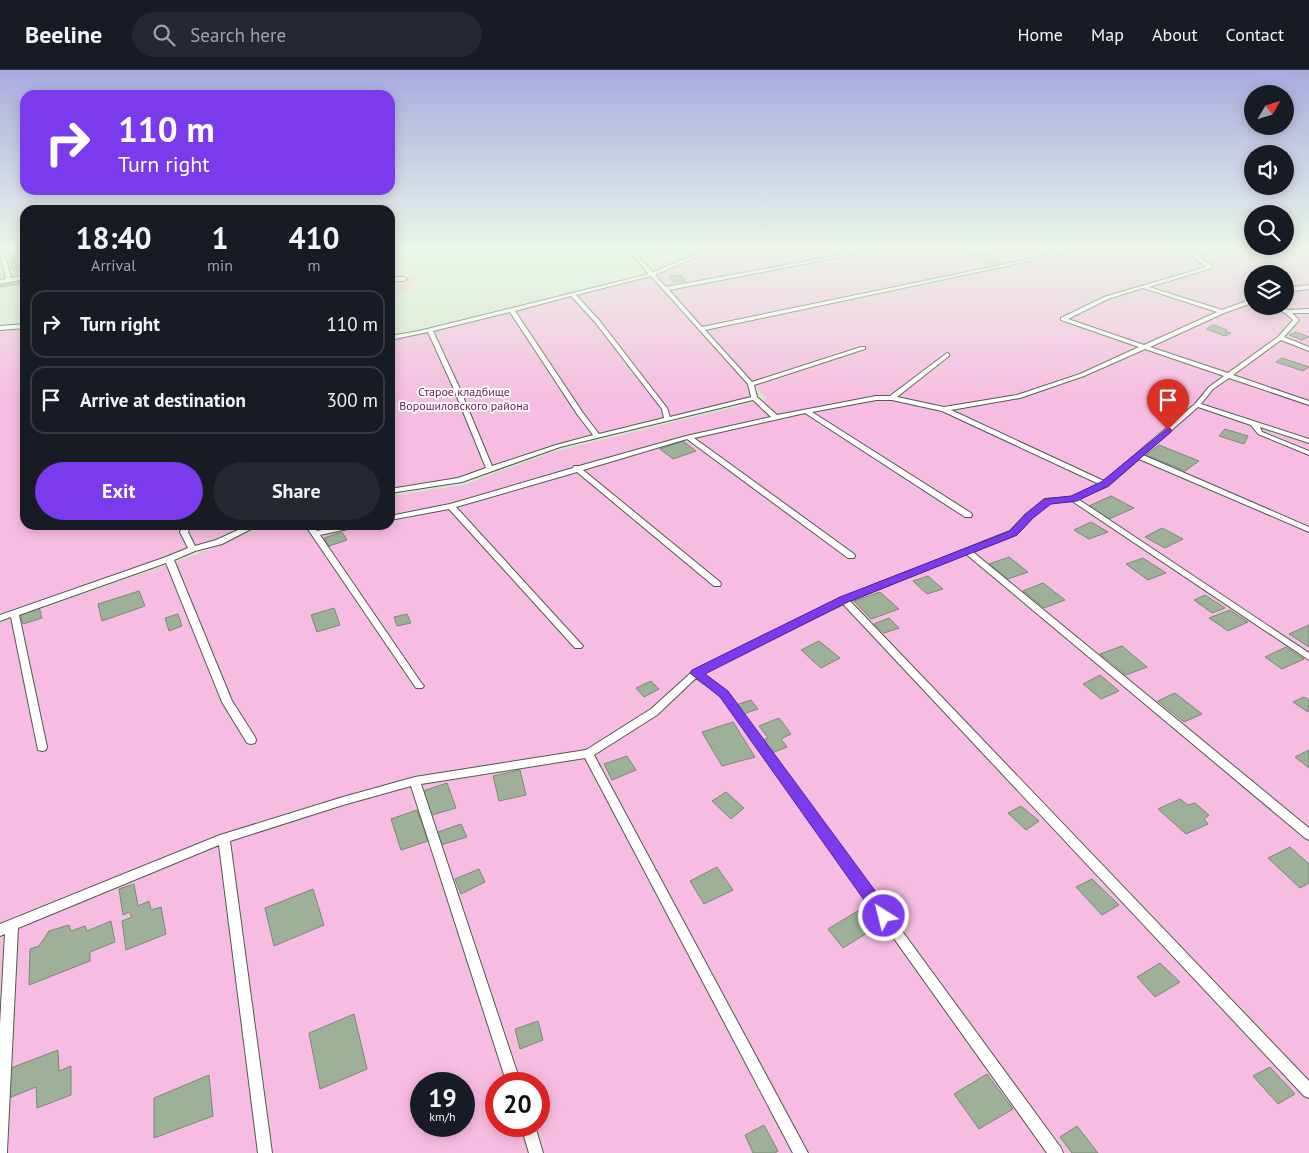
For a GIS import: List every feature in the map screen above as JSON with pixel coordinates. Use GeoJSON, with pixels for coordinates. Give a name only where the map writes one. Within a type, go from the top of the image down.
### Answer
{"type":"FeatureCollection","features":[{"type":"Feature","properties":{"kind":"lane"},"geometry":{"type":"LineString","coordinates":[[395,337],[551,300]]}},
{"type":"Feature","properties":{"kind":"lane"},"geometry":{"type":"LineString","coordinates":[[577,300],[597,321],[666,409],[667,418]]}},
{"type":"Feature","properties":{"kind":"lane"},"geometry":{"type":"LineString","coordinates":[[675,300],[751,384],[754,398],[776,418]]}},
{"type":"Feature","properties":{"kind":"lane"},"geometry":{"type":"LineString","coordinates":[[700,329],[841,300]]}},
{"type":"Feature","properties":{"kind":"lane"},"geometry":{"type":"LineString","coordinates":[[1103,300],[1063,320],[1309,403]]}},
{"type":"Feature","properties":{"kind":"lane"},"geometry":{"type":"LineString","coordinates":[[1185,300],[1222,312]]}},
{"type":"Feature","properties":{"kind":"lane"},"geometry":{"type":"LineString","coordinates":[[944,409],[1018,397],[1082,375],[1244,304]]}},
{"type":"Feature","properties":{"kind":"lane"},"geometry":{"type":"LineString","coordinates":[[512,310],[580,414],[597,436]]}},
{"type":"Feature","properties":{"kind":"lane"},"geometry":{"type":"LineString","coordinates":[[1294,312],[1309,311]]}},
{"type":"Feature","properties":{"kind":"lane"},"geometry":{"type":"LineString","coordinates":[[0,1151],[6,928],[224,838],[342,801],[415,781],[588,754],[654,712],[696,673],[844,600],[1014,533],[1048,501],[1074,499],[1105,484],[1197,405],[1211,388],[1280,338],[1296,320],[1290,315]]}},
{"type":"Feature","properties":{"kind":"lane"},"geometry":{"type":"LineString","coordinates":[[0,328],[20,326]]}},
{"type":"Feature","properties":{"kind":"lane"},"geometry":{"type":"LineString","coordinates":[[430,330],[490,470]]}},
{"type":"Feature","properties":{"kind":"lane"},"geometry":{"type":"LineString","coordinates":[[1280,338],[1309,349]]}},
{"type":"Feature","properties":{"kind":"lane"},"geometry":{"type":"LineString","coordinates":[[751,384],[863,348]]}},
{"type":"Feature","properties":{"kind":"lane"},"geometry":{"type":"LineString","coordinates":[[892,398],[947,355]]}},
{"type":"Feature","properties":{"kind":"lane"},"geometry":{"type":"LineString","coordinates":[[395,490],[459,480],[558,446],[754,398]]}},
{"type":"Feature","properties":{"kind":"lane"},"geometry":{"type":"LineString","coordinates":[[395,517],[450,506],[688,437],[876,398],[892,398],[944,409],[1105,484]]}},
{"type":"Feature","properties":{"kind":"lane"},"geometry":{"type":"LineString","coordinates":[[1197,405],[1309,441]]}},
{"type":"Feature","properties":{"kind":"lane"},"geometry":{"type":"LineString","coordinates":[[806,411],[968,515]]}},
{"type":"Feature","properties":{"kind":"lane"},"geometry":{"type":"LineString","coordinates":[[1254,424],[1260,433],[1309,453]]}},
{"type":"Feature","properties":{"kind":"lane"},"geometry":{"type":"LineString","coordinates":[[688,437],[851,556]]}},
{"type":"Feature","properties":{"kind":"lane"},"geometry":{"type":"LineString","coordinates":[[1139,456],[1309,530]]}},
{"type":"Feature","properties":{"kind":"lane"},"geometry":{"type":"LineString","coordinates":[[577,468],[716,584]]}},
{"type":"Feature","properties":{"kind":"lane"},"geometry":{"type":"LineString","coordinates":[[1074,499],[1309,657]]}},
{"type":"Feature","properties":{"kind":"lane"},"geometry":{"type":"LineString","coordinates":[[450,506],[578,646]]}},
{"type":"Feature","properties":{"kind":"lane"},"geometry":{"type":"LineString","coordinates":[[185,530],[184,532],[192,549]]}},
{"type":"Feature","properties":{"kind":"lane"},"geometry":{"type":"LineString","coordinates":[[0,618],[169,559],[192,549],[219,542],[244,530]]}},
{"type":"Feature","properties":{"kind":"lane"},"geometry":{"type":"LineString","coordinates":[[313,530],[419,686]]}},
{"type":"Feature","properties":{"kind":"lane"},"geometry":{"type":"LineString","coordinates":[[316,534],[333,530]]}},
{"type":"Feature","properties":{"kind":"lane"},"geometry":{"type":"LineString","coordinates":[[968,552],[1309,835]]}},
{"type":"Feature","properties":{"kind":"lane"},"geometry":{"type":"LineString","coordinates":[[169,559],[227,702],[251,740]]}},
{"type":"Feature","properties":{"kind":"lane"},"geometry":{"type":"LineString","coordinates":[[844,600],[1309,1091]]}},
{"type":"Feature","properties":{"kind":"lane"},"geometry":{"type":"LineString","coordinates":[[14,613],[42,747]]}},
{"type":"Feature","properties":{"kind":"lane"},"geometry":{"type":"LineString","coordinates":[[696,673],[724,694],[1056,1153]]}},
{"type":"Feature","properties":{"kind":"lane"},"geometry":{"type":"LineString","coordinates":[[588,754],[800,1153]]}},
{"type":"Feature","properties":{"kind":"lane"},"geometry":{"type":"LineString","coordinates":[[415,781],[510,1072]]}},
{"type":"Feature","properties":{"kind":"lane"},"geometry":{"type":"LineString","coordinates":[[224,838],[265,1153]]}},
{"type":"Feature","properties":{"kind":"lane"},"geometry":{"type":"LineString","coordinates":[[531,1137],[536,1153]]}},
{"type":"Feature","properties":{"kind":"green space","name":"Старое кладбище Ворошиловского района"},"geometry":{"type":"Polygon","coordinates":[[[553,300],[672,300],[748,385],[749,397],[554,445],[461,478],[395,488],[395,338],[553,300]]]}},
{"type":"Feature","properties":{"kind":"green space"},"geometry":{"type":"Polygon","coordinates":[[[675,300],[1244,300],[1244,315],[1294,315],[1294,300],[1309,300],[1309,1153],[0,1153],[0,623],[198,554],[254,530],[395,530],[395,495],[463,485],[553,452],[767,399],[675,300]]]}},
{"type":"Feature","properties":{"kind":"green space"},"geometry":{"type":"Polygon","coordinates":[[[20,325],[20,530],[239,530],[216,541],[194,546],[169,558],[0,618],[0,327],[20,325]]]}},
{"type":"Feature","properties":{"kind":"building"},"geometry":{"type":"Polygon","coordinates":[[[1213,325],[1231,333],[1225,336],[1206,329],[1213,325]]]}},
{"type":"Feature","properties":{"kind":"building"},"geometry":{"type":"Polygon","coordinates":[[[1296,332],[1309,337],[1302,340],[1289,335],[1296,332]]]}},
{"type":"Feature","properties":{"kind":"building"},"geometry":{"type":"Polygon","coordinates":[[[1282,358],[1309,367],[1303,371],[1276,362],[1282,358]]]}},
{"type":"Feature","properties":{"kind":"building"},"geometry":{"type":"Polygon","coordinates":[[[1225,429],[1248,436],[1244,444],[1219,436],[1225,429]]]}},
{"type":"Feature","properties":{"kind":"building"},"geometry":{"type":"Polygon","coordinates":[[[683,441],[696,451],[673,459],[660,449],[683,441]]]}},
{"type":"Feature","properties":{"kind":"building"},"geometry":{"type":"Polygon","coordinates":[[[1159,445],[1199,461],[1185,471],[1146,455],[1159,445]]]}},
{"type":"Feature","properties":{"kind":"building"},"geometry":{"type":"Polygon","coordinates":[[[1111,496],[1134,508],[1109,519],[1089,506],[1111,496]]]}},
{"type":"Feature","properties":{"kind":"building"},"geometry":{"type":"Polygon","coordinates":[[[1091,522],[1108,532],[1089,539],[1074,530],[1091,522]]]}},
{"type":"Feature","properties":{"kind":"building"},"geometry":{"type":"Polygon","coordinates":[[[1162,528],[1183,539],[1165,548],[1145,537],[1162,528]]]}},
{"type":"Feature","properties":{"kind":"building"},"geometry":{"type":"Polygon","coordinates":[[[342,532],[347,540],[329,546],[324,538],[342,532]]]}},
{"type":"Feature","properties":{"kind":"building"},"geometry":{"type":"Polygon","coordinates":[[[1009,557],[1028,572],[1008,579],[989,564],[1009,557]]]}},
{"type":"Feature","properties":{"kind":"building"},"geometry":{"type":"Polygon","coordinates":[[[1143,558],[1166,573],[1148,580],[1126,564],[1143,558]]]}},
{"type":"Feature","properties":{"kind":"building"},"geometry":{"type":"Polygon","coordinates":[[[928,576],[943,589],[927,594],[913,581],[928,576]]]}},
{"type":"Feature","properties":{"kind":"building"},"geometry":{"type":"Polygon","coordinates":[[[1043,583],[1065,600],[1044,608],[1023,591],[1043,583]]]}},
{"type":"Feature","properties":{"kind":"building"},"geometry":{"type":"Polygon","coordinates":[[[139,591],[145,606],[102,621],[98,604],[139,591]]]}},
{"type":"Feature","properties":{"kind":"building"},"geometry":{"type":"Polygon","coordinates":[[[880,592],[899,609],[871,619],[854,601],[880,592]]]}},
{"type":"Feature","properties":{"kind":"building"},"geometry":{"type":"Polygon","coordinates":[[[1205,595],[1225,608],[1212,613],[1194,600],[1205,595]]]}},
{"type":"Feature","properties":{"kind":"building"},"geometry":{"type":"Polygon","coordinates":[[[39,607],[42,618],[23,624],[20,613],[39,607]]]}},
{"type":"Feature","properties":{"kind":"building"},"geometry":{"type":"Polygon","coordinates":[[[334,608],[340,625],[317,632],[311,615],[334,608]]]}},
{"type":"Feature","properties":{"kind":"building"},"geometry":{"type":"Polygon","coordinates":[[[1230,610],[1248,622],[1228,631],[1209,618],[1230,610]]]}},
{"type":"Feature","properties":{"kind":"building"},"geometry":{"type":"Polygon","coordinates":[[[178,614],[182,626],[169,631],[165,618],[178,614]]]}},
{"type":"Feature","properties":{"kind":"building"},"geometry":{"type":"Polygon","coordinates":[[[407,614],[411,623],[397,626],[394,617],[407,614]]]}},
{"type":"Feature","properties":{"kind":"building"},"geometry":{"type":"Polygon","coordinates":[[[889,618],[899,628],[884,633],[874,624],[889,618]]]}},
{"type":"Feature","properties":{"kind":"building"},"geometry":{"type":"Polygon","coordinates":[[[1309,625],[1309,647],[1289,634],[1309,625]]]}},
{"type":"Feature","properties":{"kind":"building"},"geometry":{"type":"Polygon","coordinates":[[[819,641],[840,658],[821,668],[801,650],[819,641]]]}},
{"type":"Feature","properties":{"kind":"building"},"geometry":{"type":"Polygon","coordinates":[[[1122,646],[1147,667],[1126,675],[1100,654],[1122,646]]]}},
{"type":"Feature","properties":{"kind":"building"},"geometry":{"type":"Polygon","coordinates":[[[1286,647],[1304,659],[1282,669],[1265,657],[1286,647]]]}},
{"type":"Feature","properties":{"kind":"building"},"geometry":{"type":"Polygon","coordinates":[[[1100,675],[1119,691],[1101,699],[1083,684],[1100,675]]]}},
{"type":"Feature","properties":{"kind":"building"},"geometry":{"type":"Polygon","coordinates":[[[651,681],[659,689],[644,697],[636,688],[651,681]]]}},
{"type":"Feature","properties":{"kind":"building"},"geometry":{"type":"Polygon","coordinates":[[[1175,693],[1202,714],[1184,722],[1158,701],[1175,693]]]}},
{"type":"Feature","properties":{"kind":"building"},"geometry":{"type":"Polygon","coordinates":[[[1304,697],[1309,700],[1308,712],[1293,702],[1304,697]]]}},
{"type":"Feature","properties":{"kind":"building"},"geometry":{"type":"Polygon","coordinates":[[[751,700],[758,709],[743,714],[736,705],[751,700]]]}},
{"type":"Feature","properties":{"kind":"building"},"geometry":{"type":"Polygon","coordinates":[[[779,718],[791,734],[781,739],[787,747],[772,753],[763,740],[768,738],[759,726],[779,718]]]}},
{"type":"Feature","properties":{"kind":"building"},"geometry":{"type":"Polygon","coordinates":[[[733,722],[755,757],[722,766],[702,732],[733,722]]]}},
{"type":"Feature","properties":{"kind":"building"},"geometry":{"type":"Polygon","coordinates":[[[1309,750],[1309,768],[1295,757],[1309,750]]]}},
{"type":"Feature","properties":{"kind":"building"},"geometry":{"type":"Polygon","coordinates":[[[627,756],[636,770],[612,780],[604,764],[627,756]]]}},
{"type":"Feature","properties":{"kind":"building"},"geometry":{"type":"Polygon","coordinates":[[[520,770],[526,795],[499,801],[493,776],[520,770]]]}},
{"type":"Feature","properties":{"kind":"building"},"geometry":{"type":"Polygon","coordinates":[[[447,783],[456,808],[432,815],[423,791],[447,783]]]}},
{"type":"Feature","properties":{"kind":"building"},"geometry":{"type":"Polygon","coordinates":[[[726,792],[744,808],[731,819],[712,801],[726,792]]]}},
{"type":"Feature","properties":{"kind":"building"},"geometry":{"type":"Polygon","coordinates":[[[1180,799],[1188,805],[1195,803],[1209,815],[1204,819],[1208,824],[1186,834],[1158,809],[1180,799]]]}},
{"type":"Feature","properties":{"kind":"building"},"geometry":{"type":"Polygon","coordinates":[[[1021,806],[1039,821],[1026,830],[1008,813],[1021,806]]]}},
{"type":"Feature","properties":{"kind":"building"},"geometry":{"type":"Polygon","coordinates":[[[417,810],[428,841],[401,850],[391,819],[417,810]]]}},
{"type":"Feature","properties":{"kind":"building"},"geometry":{"type":"Polygon","coordinates":[[[461,824],[467,837],[441,845],[438,832],[461,824]]]}},
{"type":"Feature","properties":{"kind":"building"},"geometry":{"type":"Polygon","coordinates":[[[1290,847],[1309,864],[1309,883],[1300,888],[1268,858],[1290,847]]]}},
{"type":"Feature","properties":{"kind":"building"},"geometry":{"type":"Polygon","coordinates":[[[717,867],[733,890],[704,904],[690,881],[717,867]]]}},
{"type":"Feature","properties":{"kind":"building"},"geometry":{"type":"Polygon","coordinates":[[[479,869],[485,882],[461,894],[455,879],[479,869]]]}},
{"type":"Feature","properties":{"kind":"building"},"geometry":{"type":"Polygon","coordinates":[[[1092,879],[1119,905],[1102,915],[1076,887],[1092,879]]]}},
{"type":"Feature","properties":{"kind":"building"},"geometry":{"type":"Polygon","coordinates":[[[134,884],[138,906],[149,901],[151,910],[161,907],[166,934],[126,950],[122,921],[132,917],[129,912],[123,915],[119,889],[134,884]]]}},
{"type":"Feature","properties":{"kind":"building"},"geometry":{"type":"Polygon","coordinates":[[[313,889],[324,925],[274,946],[265,908],[313,889]]]}},
{"type":"Feature","properties":{"kind":"building"},"geometry":{"type":"Polygon","coordinates":[[[861,909],[875,928],[843,948],[828,929],[861,909]]]}},
{"type":"Feature","properties":{"kind":"building"},"geometry":{"type":"Polygon","coordinates":[[[111,921],[115,942],[90,952],[90,961],[29,985],[30,949],[39,946],[49,931],[69,925],[71,931],[85,926],[87,931],[111,921]]]}},
{"type":"Feature","properties":{"kind":"building"},"geometry":{"type":"Polygon","coordinates":[[[1160,963],[1180,982],[1155,997],[1137,977],[1160,963]]]}},
{"type":"Feature","properties":{"kind":"building"},"geometry":{"type":"Polygon","coordinates":[[[354,1014],[367,1069],[320,1089],[309,1033],[354,1014]]]}},
{"type":"Feature","properties":{"kind":"building"},"geometry":{"type":"Polygon","coordinates":[[[538,1021],[543,1040],[520,1049],[515,1029],[538,1021]]]}},
{"type":"Feature","properties":{"kind":"building"},"geometry":{"type":"Polygon","coordinates":[[[58,1050],[59,1071],[71,1066],[71,1095],[37,1108],[36,1087],[9,1098],[11,1068],[58,1050]]]}},
{"type":"Feature","properties":{"kind":"building"},"geometry":{"type":"Polygon","coordinates":[[[1270,1067],[1295,1094],[1278,1104],[1253,1076],[1270,1067]]]}},
{"type":"Feature","properties":{"kind":"building"},"geometry":{"type":"Polygon","coordinates":[[[987,1074],[1013,1109],[979,1129],[954,1094],[987,1074]]]}},
{"type":"Feature","properties":{"kind":"building"},"geometry":{"type":"Polygon","coordinates":[[[209,1075],[213,1116],[154,1138],[154,1098],[209,1075]]]}},
{"type":"Feature","properties":{"kind":"building"},"geometry":{"type":"Polygon","coordinates":[[[764,1125],[778,1151],[775,1153],[753,1153],[745,1135],[764,1125]]]}},
{"type":"Feature","properties":{"kind":"building"},"geometry":{"type":"Polygon","coordinates":[[[1077,1126],[1098,1153],[1072,1153],[1060,1137],[1077,1126]]]}},
{"type":"Feature","properties":{"kind":"route"},"geometry":{"type":"LineString","coordinates":[[884,916],[724,694],[696,673],[844,600],[1014,533],[1048,501],[1074,499],[1105,484],[1168,430]]}}]}
